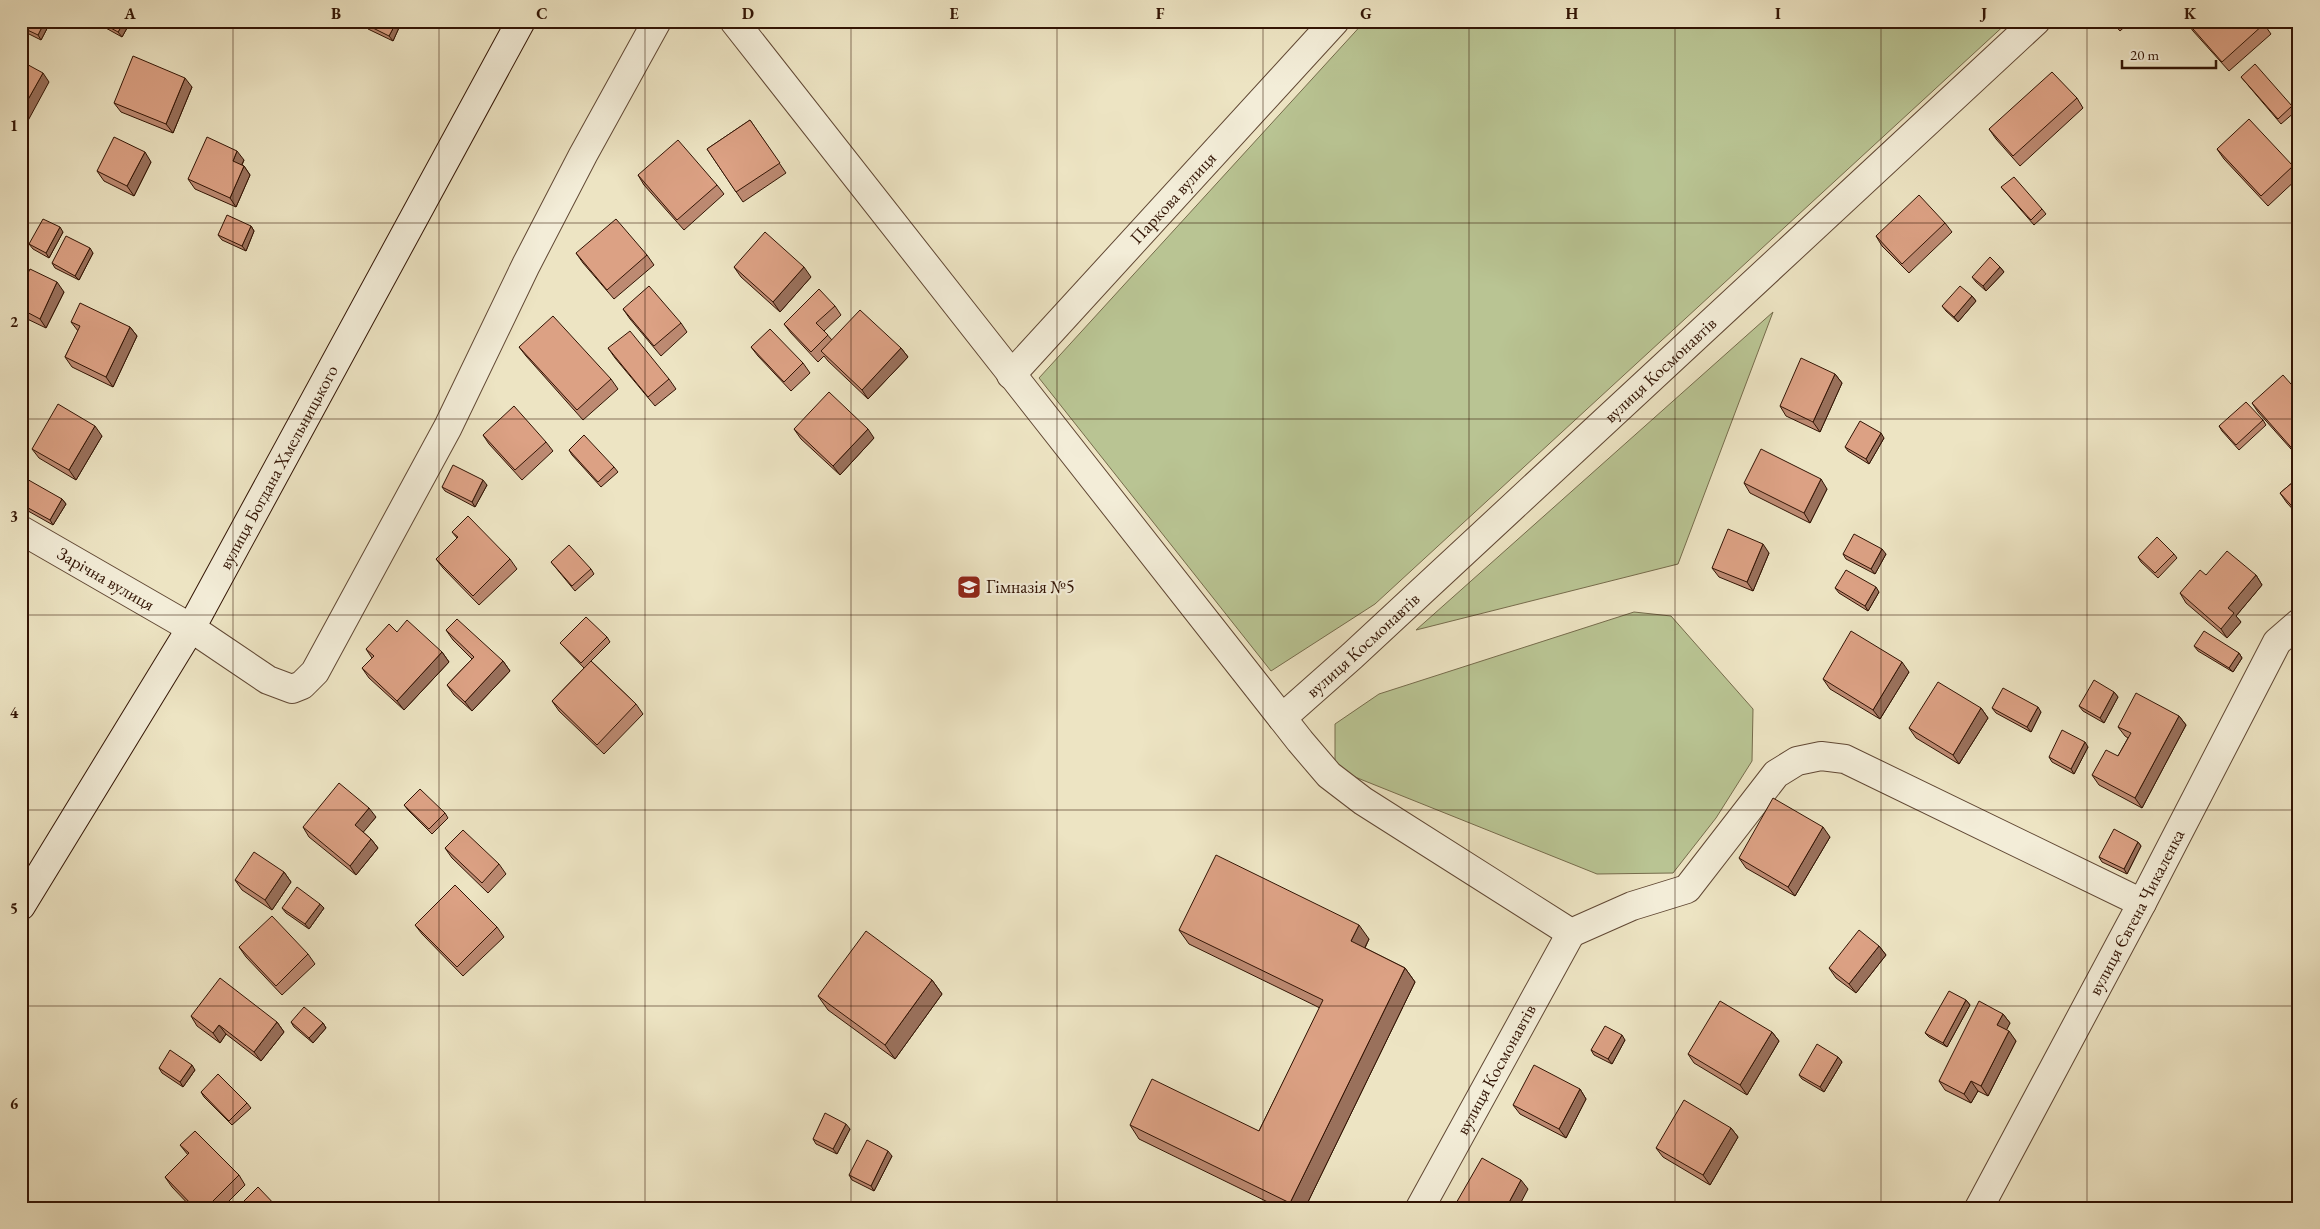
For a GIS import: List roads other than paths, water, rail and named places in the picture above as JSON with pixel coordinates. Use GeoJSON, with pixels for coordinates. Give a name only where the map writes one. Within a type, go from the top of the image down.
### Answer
{"type":"FeatureCollection","features":[{"type":"Feature","properties":{"kind":"street","name":"вулиця Богдана Хмельницького"},"geometry":{"type":"LineString","coordinates":[[21,906],[191,628],[521,21]]}},
{"type":"Feature","properties":{"kind":"street","name":"Зарічна вулиця"},"geometry":{"type":"LineString","coordinates":[[21,530],[191,628],[280,686],[292,689],[297,687],[315,672],[448,427],[526,265],[657,21]]}},
{"type":"Feature","properties":{"kind":"street"},"geometry":{"type":"LineString","coordinates":[[734,21],[1282,718],[1329,775],[1363,801],[1571,933],[1632,906],[1687,889],[1776,774],[1797,761],[1821,756],[1846,759],[2142,903]]}},
{"type":"Feature","properties":{"kind":"street","name":"Паркова вулиця"},"geometry":{"type":"LineString","coordinates":[[1011,374],[1334,21]]}},
{"type":"Feature","properties":{"kind":"street","name":"вулиця Космонавтів"},"geometry":{"type":"LineString","coordinates":[[1282,718],[1352,656],[2036,21]]}},
{"type":"Feature","properties":{"kind":"street","name":"вулиця Євгена Чикаленка"},"geometry":{"type":"LineString","coordinates":[[1979,1208],[2142,903],[2277,642],[2299,622]]}},
{"type":"Feature","properties":{"kind":"street","name":"вулиця Космонавтів"},"geometry":{"type":"LineString","coordinates":[[1420,1208],[1571,933]]}},
{"type":"Feature","properties":{"kind":"place","name":"Гімназія №5"},"geometry":{"type":"Point","coordinates":[969,587]}}]}
